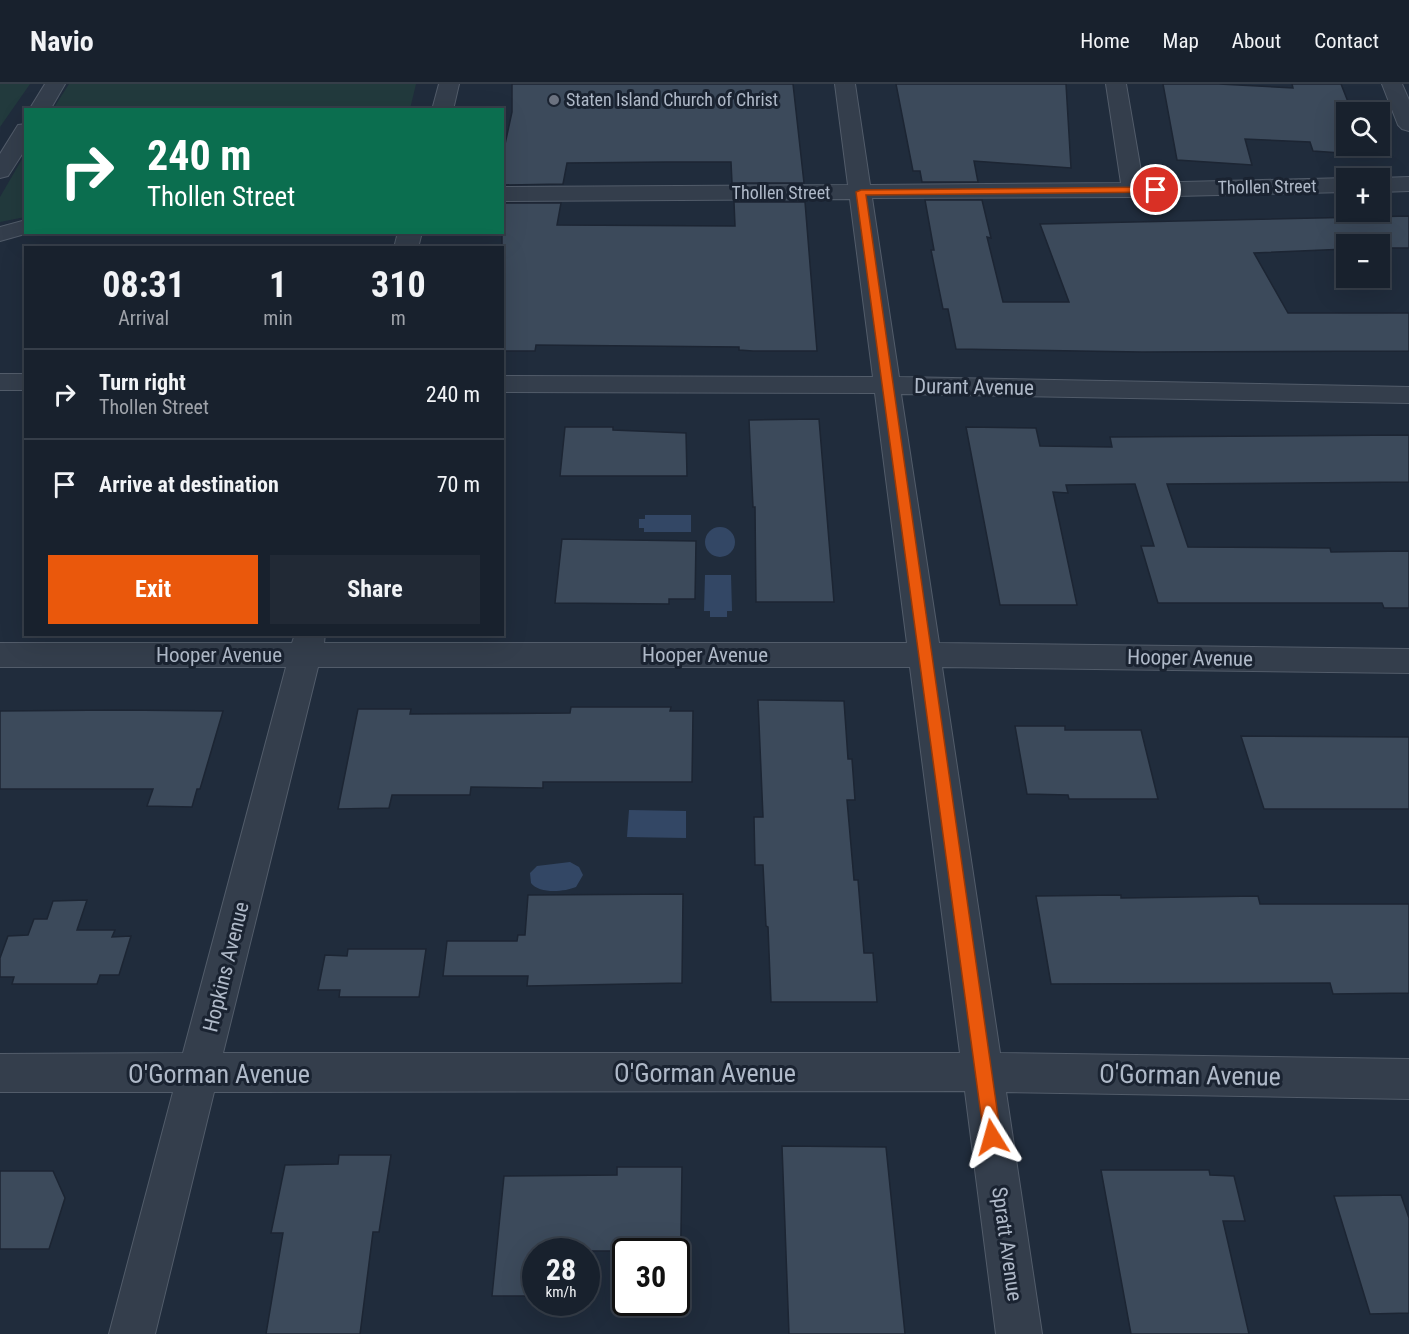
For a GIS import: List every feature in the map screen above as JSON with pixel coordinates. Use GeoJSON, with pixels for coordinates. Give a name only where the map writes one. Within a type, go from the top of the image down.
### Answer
{"type":"FeatureCollection","features":[{"type":"Feature","properties":{"kind":"street"},"geometry":{"type":"LineString","coordinates":[[40,108],[55,84]]}},
{"type":"Feature","properties":{"kind":"street"},"geometry":{"type":"LineString","coordinates":[[443,108],[449,84]]}},
{"type":"Feature","properties":{"kind":"street","name":"Spratt Avenue"},"geometry":{"type":"LineString","coordinates":[[845,84],[927,655],[1019,1334]]}},
{"type":"Feature","properties":{"kind":"street"},"geometry":{"type":"LineString","coordinates":[[1116,84],[1133,190]]}},
{"type":"Feature","properties":{"kind":"street"},"geometry":{"type":"LineString","coordinates":[[1392,84],[1409,124]]}},
{"type":"Feature","properties":{"kind":"street"},"geometry":{"type":"LineString","coordinates":[[0,171],[24,133]]}},
{"type":"Feature","properties":{"kind":"street"},"geometry":{"type":"LineString","coordinates":[[1390,184],[1409,184]]}},
{"type":"Feature","properties":{"kind":"street","name":"Thollen Street"},"geometry":{"type":"LineString","coordinates":[[504,194],[1133,190],[1336,185]]}},
{"type":"Feature","properties":{"kind":"street"},"geometry":{"type":"LineString","coordinates":[[0,234],[24,228]]}},
{"type":"Feature","properties":{"kind":"street"},"geometry":{"type":"LineString","coordinates":[[0,382],[24,382]]}},
{"type":"Feature","properties":{"kind":"street","name":"Durant Avenue"},"geometry":{"type":"LineString","coordinates":[[504,384],[889,386],[1409,395]]}},
{"type":"Feature","properties":{"kind":"street","name":"Hooper Avenue"},"geometry":{"type":"LineString","coordinates":[[0,655],[308,645],[1409,661]]}},
{"type":"Feature","properties":{"kind":"street","name":"Hopkins Avenue"},"geometry":{"type":"LineString","coordinates":[[132,1334],[308,645]]}},
{"type":"Feature","properties":{"kind":"street","name":"O'Gorman Avenue"},"geometry":{"type":"LineString","coordinates":[[0,1073],[983,1072],[1409,1079]]}},
{"type":"Feature","properties":{"kind":"green space"},"geometry":{"type":"Polygon","coordinates":[[[0,84],[30,84],[0,127],[0,84]]]}},
{"type":"Feature","properties":{"kind":"green space"},"geometry":{"type":"Polygon","coordinates":[[[69,84],[416,84],[410,108],[54,108],[69,84]]]}},
{"type":"Feature","properties":{"kind":"green space"},"geometry":{"type":"Polygon","coordinates":[[[24,156],[24,217],[0,222],[0,197],[24,156]]]}},
{"type":"Feature","properties":{"kind":"water"},"geometry":{"type":"Polygon","coordinates":[[[645,515],[691,515],[691,532],[644,532],[644,528],[639,528],[639,519],[645,519],[645,515]]]}},
{"type":"Feature","properties":{"kind":"water"},"geometry":{"type":"Polygon","coordinates":[[[720,527],[726,528],[734,536],[734,548],[726,556],[720,557],[714,556],[706,548],[705,542],[706,536],[714,528],[720,527]]]}},
{"type":"Feature","properties":{"kind":"water"},"geometry":{"type":"Polygon","coordinates":[[[705,575],[731,575],[732,611],[727,611],[727,617],[710,617],[710,611],[704,611],[705,575]]]}},
{"type":"Feature","properties":{"kind":"water"},"geometry":{"type":"Polygon","coordinates":[[[629,810],[686,811],[686,838],[627,837],[629,810]]]}},
{"type":"Feature","properties":{"kind":"water"},"geometry":{"type":"Polygon","coordinates":[[[570,862],[579,867],[583,875],[576,887],[552,891],[540,889],[531,883],[530,873],[537,866],[570,862]]]}},
{"type":"Feature","properties":{"kind":"building"},"geometry":{"type":"Polygon","coordinates":[[[512,84],[793,84],[804,183],[732,183],[731,162],[666,162],[567,163],[563,184],[504,185],[504,149],[512,112],[512,84]]]}},
{"type":"Feature","properties":{"kind":"building"},"geometry":{"type":"Polygon","coordinates":[[[896,84],[1066,84],[1071,168],[974,161],[978,182],[922,182],[920,171],[913,171],[896,84]]]}},
{"type":"Feature","properties":{"kind":"building"},"geometry":{"type":"Polygon","coordinates":[[[1163,84],[1293,88],[1292,84],[1341,84],[1348,102],[1336,102],[1336,153],[1313,151],[1310,142],[1245,139],[1252,165],[1177,160],[1163,84]]]}},
{"type":"Feature","properties":{"kind":"building"},"geometry":{"type":"Polygon","coordinates":[[[925,200],[982,200],[991,238],[987,237],[1003,302],[1069,302],[1040,224],[1336,218],[1336,222],[1390,222],[1390,216],[1409,216],[1409,248],[1390,248],[1390,234],[1336,234],[1336,249],[1254,253],[1288,313],[1409,313],[1409,351],[1142,352],[956,349],[948,309],[943,309],[931,250],[934,250],[925,200]]]}},
{"type":"Feature","properties":{"kind":"building"},"geometry":{"type":"Polygon","coordinates":[[[734,202],[805,202],[817,351],[753,351],[739,350],[739,347],[536,345],[535,351],[504,351],[502,234],[504,234],[504,203],[561,203],[557,225],[735,226],[734,202]]]}},
{"type":"Feature","properties":{"kind":"building"},"geometry":{"type":"Polygon","coordinates":[[[819,419],[834,602],[756,602],[755,507],[753,507],[749,420],[819,419]]]}},
{"type":"Feature","properties":{"kind":"building"},"geometry":{"type":"Polygon","coordinates":[[[565,427],[613,427],[613,430],[686,433],[687,476],[560,476],[565,427]]]}},
{"type":"Feature","properties":{"kind":"building"},"geometry":{"type":"Polygon","coordinates":[[[966,427],[1036,428],[1040,446],[1112,447],[1110,437],[1409,435],[1409,482],[1167,484],[1188,547],[1330,548],[1331,552],[1409,551],[1409,608],[1384,608],[1382,603],[1158,603],[1141,546],[1154,546],[1135,484],[1066,485],[1068,493],[1053,492],[1077,605],[1000,605],[966,427]]]}},
{"type":"Feature","properties":{"kind":"building"},"geometry":{"type":"Polygon","coordinates":[[[562,539],[696,541],[695,599],[669,599],[669,604],[555,603],[562,539]]]}},
{"type":"Feature","properties":{"kind":"building"},"geometry":{"type":"Polygon","coordinates":[[[758,700],[844,701],[848,759],[852,759],[855,800],[847,800],[854,880],[858,880],[864,953],[873,953],[877,1002],[771,1002],[763,865],[755,865],[754,817],[763,817],[758,700]]]}},
{"type":"Feature","properties":{"kind":"building"},"geometry":{"type":"Polygon","coordinates":[[[571,707],[671,707],[670,711],[693,711],[692,782],[543,782],[543,788],[471,787],[470,795],[392,795],[389,808],[338,809],[358,709],[411,709],[410,714],[570,713],[571,707]]]}},
{"type":"Feature","properties":{"kind":"building"},"geometry":{"type":"Polygon","coordinates":[[[0,711],[223,711],[200,789],[197,789],[192,807],[147,806],[153,789],[0,789],[0,711]]]}},
{"type":"Feature","properties":{"kind":"building"},"geometry":{"type":"Polygon","coordinates":[[[1015,726],[1065,726],[1065,730],[1141,730],[1158,799],[1069,799],[1068,795],[1027,794],[1015,726]]]}},
{"type":"Feature","properties":{"kind":"building"},"geometry":{"type":"Polygon","coordinates":[[[1241,736],[1409,737],[1409,809],[1264,809],[1241,736]]]}},
{"type":"Feature","properties":{"kind":"building"},"geometry":{"type":"Polygon","coordinates":[[[683,894],[682,983],[527,986],[528,976],[443,976],[447,941],[517,941],[518,935],[525,935],[528,895],[683,894]]]}},
{"type":"Feature","properties":{"kind":"building"},"geometry":{"type":"Polygon","coordinates":[[[1121,895],[1121,898],[1258,896],[1260,904],[1409,904],[1409,993],[1333,994],[1330,983],[1051,984],[1036,896],[1121,895]]]}},
{"type":"Feature","properties":{"kind":"building"},"geometry":{"type":"Polygon","coordinates":[[[87,900],[77,930],[115,930],[112,937],[131,936],[119,975],[100,975],[97,984],[12,984],[14,977],[0,977],[0,958],[8,936],[28,935],[34,919],[47,919],[53,901],[87,900]]]}},
{"type":"Feature","properties":{"kind":"building"},"geometry":{"type":"Polygon","coordinates":[[[348,949],[426,949],[419,997],[339,997],[340,990],[318,990],[325,955],[347,956],[348,949]]]}},
{"type":"Feature","properties":{"kind":"building"},"geometry":{"type":"Polygon","coordinates":[[[782,1146],[886,1147],[905,1334],[789,1334],[782,1146]]]}},
{"type":"Feature","properties":{"kind":"building"},"geometry":{"type":"Polygon","coordinates":[[[339,1155],[391,1155],[379,1232],[373,1232],[360,1334],[266,1334],[283,1233],[271,1233],[285,1165],[338,1164],[339,1155]]]}},
{"type":"Feature","properties":{"kind":"building"},"geometry":{"type":"Polygon","coordinates":[[[617,1167],[682,1167],[681,1238],[612,1238],[612,1251],[600,1251],[600,1238],[522,1238],[522,1296],[492,1296],[504,1176],[617,1175],[617,1167]]]}},
{"type":"Feature","properties":{"kind":"building"},"geometry":{"type":"Polygon","coordinates":[[[1101,1170],[1209,1170],[1210,1175],[1234,1176],[1245,1221],[1223,1221],[1249,1334],[1131,1334],[1101,1170]]]}},
{"type":"Feature","properties":{"kind":"building"},"geometry":{"type":"Polygon","coordinates":[[[0,1171],[53,1171],[65,1198],[49,1249],[0,1249],[0,1171]]]}},
{"type":"Feature","properties":{"kind":"building"},"geometry":{"type":"Polygon","coordinates":[[[1401,1195],[1409,1218],[1409,1313],[1370,1314],[1334,1196],[1401,1195]]]}},
{"type":"Feature","properties":{"kind":"place","name":"Staten Island Church of Christ"},"geometry":{"type":"Point","coordinates":[554,100]}},
{"type":"Feature","properties":{"kind":"route"},"geometry":{"type":"LineString","coordinates":[[992,1137],[861,192],[1156,190]]}}]}
